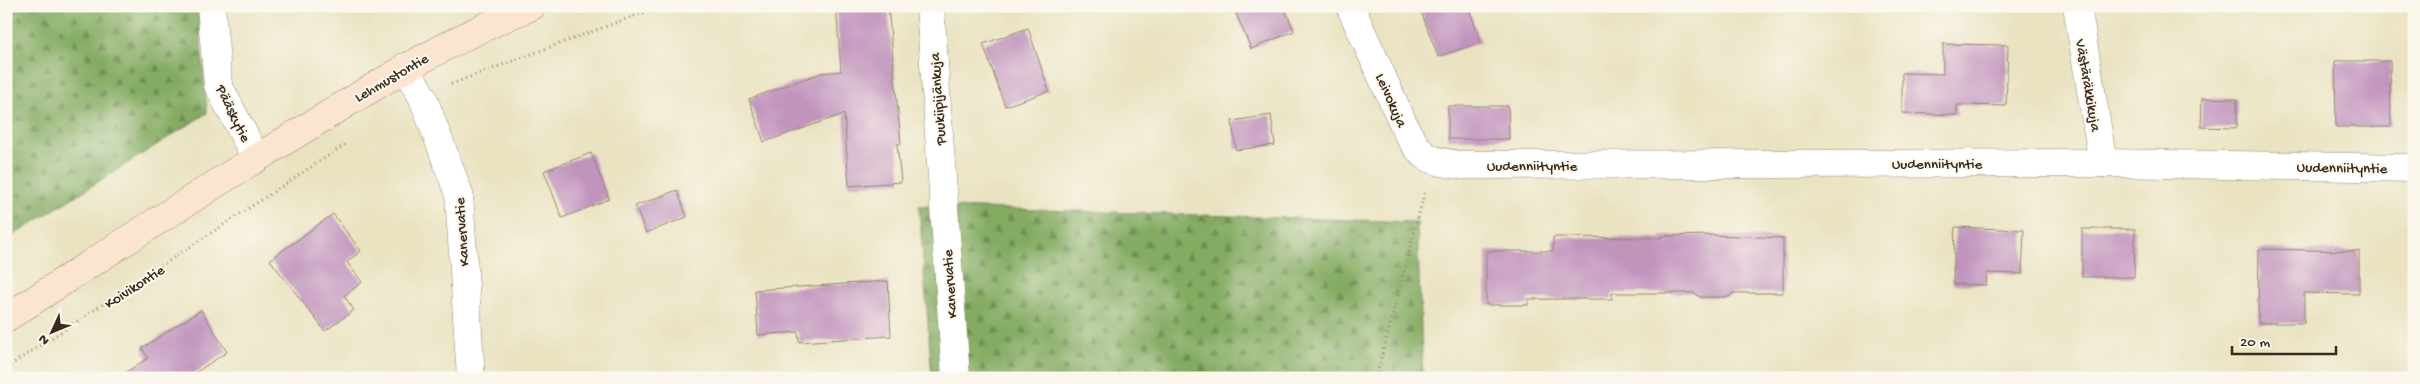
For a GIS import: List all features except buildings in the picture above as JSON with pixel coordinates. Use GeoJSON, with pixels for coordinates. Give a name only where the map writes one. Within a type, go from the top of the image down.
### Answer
{"type":"FeatureCollection","features":[{"type":"Feature","properties":{"kind":"main road","name":"Lehmustontie"},"geometry":{"type":"LineString","coordinates":[[256,158],[405,67],[495,21],[532,6]]}},
{"type":"Feature","properties":{"kind":"main road"},"geometry":{"type":"LineString","coordinates":[[6,318],[256,158]]}},
{"type":"Feature","properties":{"kind":"street","name":"Pääskytie"},"geometry":{"type":"LineString","coordinates":[[211,6],[218,85],[256,158]]}},
{"type":"Feature","properties":{"kind":"street","name":"Puukiipijänkuja"},"geometry":{"type":"LineString","coordinates":[[930,6],[943,191]]}},
{"type":"Feature","properties":{"kind":"street","name":"Leivokuja"},"geometry":{"type":"LineString","coordinates":[[1350,6],[1407,132],[1418,150],[1433,161]]}},
{"type":"Feature","properties":{"kind":"street","name":"Västäräkkikuja"},"geometry":{"type":"LineString","coordinates":[[2077,6],[2103,163]]}},
{"type":"Feature","properties":{"kind":"street","name":"Kanervatie"},"geometry":{"type":"LineString","coordinates":[[405,67],[423,98],[459,194],[471,378]]}},
{"type":"Feature","properties":{"kind":"street","name":"Uudenniityntie"},"geometry":{"type":"LineString","coordinates":[[1433,161],[1460,165],[2103,163],[2414,168]]}},
{"type":"Feature","properties":{"kind":"street","name":"Kanervatie"},"geometry":{"type":"LineString","coordinates":[[943,191],[956,378]]}},
{"type":"Feature","properties":{"kind":"path"},"geometry":{"type":"LineString","coordinates":[[1376,378],[1433,161]]}},
{"type":"Feature","properties":{"kind":"path","name":"Koivikontie"},"geometry":{"type":"LineString","coordinates":[[6,368],[261,201]]}},
{"type":"Feature","properties":{"kind":"green space"},"geometry":{"type":"Polygon","coordinates":[[[6,6],[198,6],[207,113],[6,240],[6,6]]]}},
{"type":"Feature","properties":{"kind":"green space"},"geometry":{"type":"Polygon","coordinates":[[[919,206],[1417,222],[1423,378],[932,378],[919,206]]]}}]}
